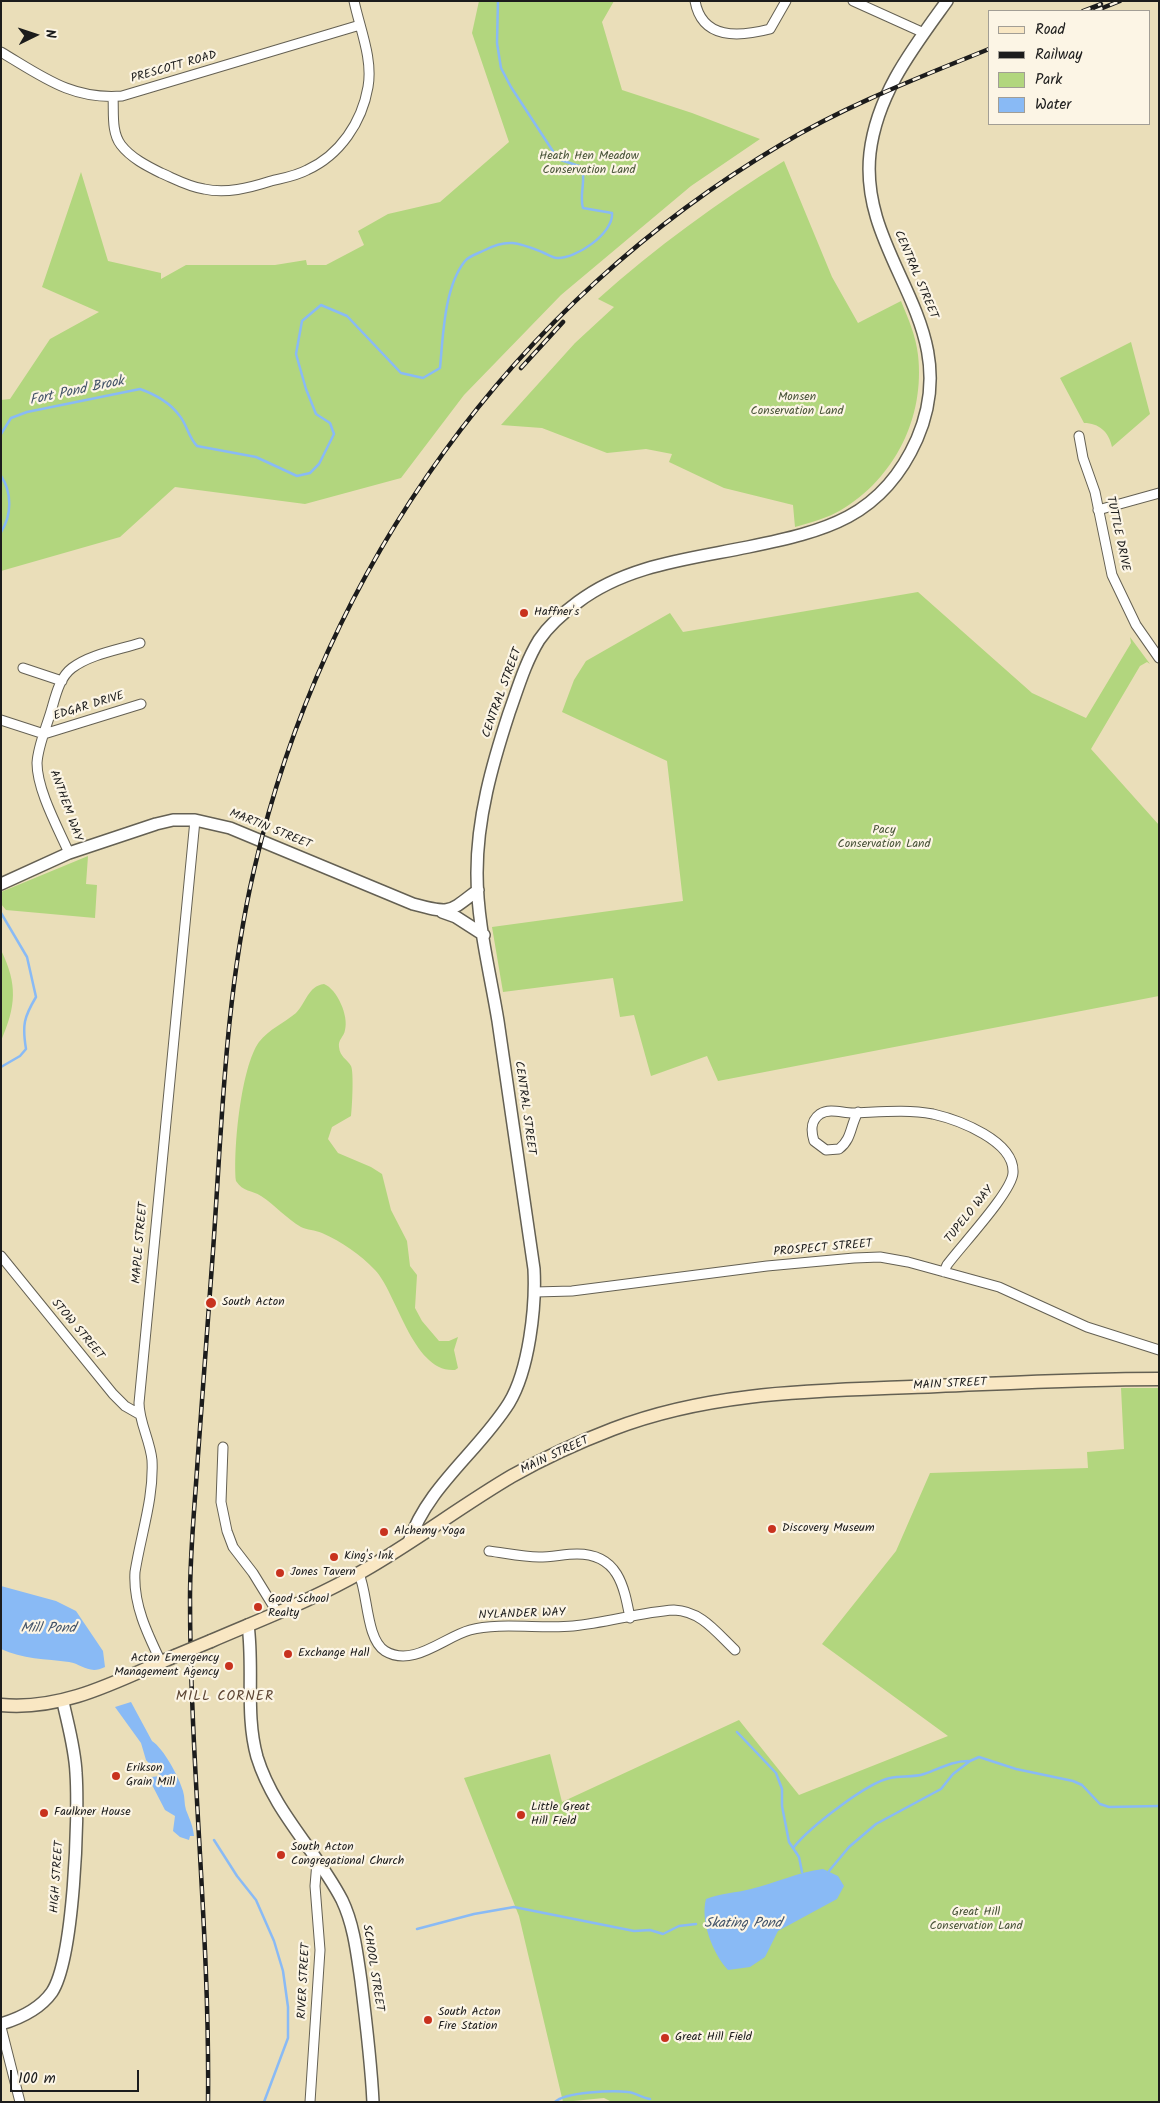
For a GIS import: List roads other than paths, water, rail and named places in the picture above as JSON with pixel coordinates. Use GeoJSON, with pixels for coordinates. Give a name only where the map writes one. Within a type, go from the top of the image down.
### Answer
{"type":"FeatureCollection","features":[{"type":"Feature","properties":{"kind":"main road","name":"MAIN STREET"},"geometry":{"type":"LineString","coordinates":[[1,1706],[32,1706],[62,1702],[248,1625],[359,1574],[512,1476],[546,1458],[614,1429],[700,1404],[729,1398],[815,1391],[1055,1380],[1159,1379]]}},
{"type":"Feature","properties":{"kind":"street"},"geometry":{"type":"LineString","coordinates":[[113,97],[114,131],[120,144],[134,158],[178,181],[203,189],[222,191],[263,184],[306,171],[324,160],[354,126],[363,108],[368,86],[368,58],[354,1]]}},
{"type":"Feature","properties":{"kind":"street"},"geometry":{"type":"LineString","coordinates":[[695,1],[697,14],[704,23],[717,31],[730,34],[755,33],[770,29],[786,1]]}},
{"type":"Feature","properties":{"kind":"street"},"geometry":{"type":"LineString","coordinates":[[852,1],[924,33]]}},
{"type":"Feature","properties":{"kind":"street","name":"CENTRAL STREET"},"geometry":{"type":"LineString","coordinates":[[409,1542],[419,1518],[437,1491],[500,1415],[512,1396],[527,1347],[535,1292],[534,1269],[478,890],[480,822],[495,758],[529,658],[542,636],[556,619],[606,584],[649,567],[795,537],[837,524],[856,514],[872,501],[901,468],[922,428],[928,403],[930,368],[928,350],[915,306],[886,244],[874,209],[870,156],[874,134],[885,98],[897,73],[947,1]]}},
{"type":"Feature","properties":{"kind":"street","name":"PRESCOTT ROAD"},"geometry":{"type":"LineString","coordinates":[[1,52],[72,92],[102,98],[152,88],[360,25]]}},
{"type":"Feature","properties":{"kind":"street","name":"TUTTLE DRIVE"},"geometry":{"type":"LineString","coordinates":[[1079,436],[1098,510],[1112,576],[1136,625],[1159,658]]}},
{"type":"Feature","properties":{"kind":"street"},"geometry":{"type":"LineString","coordinates":[[1098,510],[1159,493]]}},
{"type":"Feature","properties":{"kind":"street","name":"ANTHEM WAY"},"geometry":{"type":"LineString","coordinates":[[69,853],[38,774],[38,752],[44,734],[62,681],[70,669],[81,662],[140,643]]}},
{"type":"Feature","properties":{"kind":"street"},"geometry":{"type":"LineString","coordinates":[[23,668],[62,681]]}},
{"type":"Feature","properties":{"kind":"street","name":"EDGAR DRIVE"},"geometry":{"type":"LineString","coordinates":[[44,734],[141,704]]}},
{"type":"Feature","properties":{"kind":"street"},"geometry":{"type":"LineString","coordinates":[[1,720],[44,734]]}},
{"type":"Feature","properties":{"kind":"street","name":"MARTIN STREET"},"geometry":{"type":"LineString","coordinates":[[1,884],[69,853],[156,824],[173,820],[195,820],[230,828],[413,904],[456,917],[484,935]]}},
{"type":"Feature","properties":{"kind":"street","name":"MAPLE STREET"},"geometry":{"type":"LineString","coordinates":[[161,1662],[140,1613],[135,1587],[136,1567],[149,1506],[152,1476],[149,1442],[139,1414],[195,820]]}},
{"type":"Feature","properties":{"kind":"street"},"geometry":{"type":"LineString","coordinates":[[442,912],[455,909],[478,890]]}},
{"type":"Feature","properties":{"kind":"street","name":"TUPELO WAY"},"geometry":{"type":"LineString","coordinates":[[858,1112],[853,1121],[850,1137],[839,1149],[826,1150],[814,1141],[811,1126],[821,1114],[830,1111],[895,1111],[934,1114],[988,1136],[1002,1147],[1012,1161],[1013,1174],[1006,1190],[946,1264],[944,1272]]}},
{"type":"Feature","properties":{"kind":"street","name":"STOW STREET"},"geometry":{"type":"LineString","coordinates":[[1,1256],[114,1394],[125,1406],[139,1414]]}},
{"type":"Feature","properties":{"kind":"street","name":"PROSPECT STREET"},"geometry":{"type":"LineString","coordinates":[[535,1292],[572,1291],[854,1258],[880,1257],[999,1287],[1087,1327],[1159,1350]]}},
{"type":"Feature","properties":{"kind":"street"},"geometry":{"type":"LineString","coordinates":[[223,1447],[221,1502],[226,1527],[232,1545],[254,1573],[277,1612]]}},
{"type":"Feature","properties":{"kind":"street"},"geometry":{"type":"LineString","coordinates":[[489,1551],[534,1557],[576,1554],[597,1558],[608,1564],[620,1578],[630,1618]]}},
{"type":"Feature","properties":{"kind":"street","name":"NYLANDER WAY"},"geometry":{"type":"LineString","coordinates":[[359,1574],[374,1637],[382,1649],[396,1656],[410,1656],[462,1632],[482,1627],[543,1628],[596,1624],[669,1610],[690,1612],[704,1620],[735,1650]]}},
{"type":"Feature","properties":{"kind":"street","name":"SCHOOL STREET"},"geometry":{"type":"LineString","coordinates":[[248,1625],[252,1728],[258,1758],[273,1796],[343,1903],[354,1935],[367,2027],[373,2102]]}},
{"type":"Feature","properties":{"kind":"street","name":"HIGH STREET"},"geometry":{"type":"LineString","coordinates":[[1,2025],[21,2017],[46,1999],[58,1978],[66,1954],[77,1789],[76,1763],[62,1702]]}},
{"type":"Feature","properties":{"kind":"street","name":"RIVER STREET"},"geometry":{"type":"LineString","coordinates":[[310,2102],[320,1955],[315,1886],[317,1862]]}},
{"type":"Feature","properties":{"kind":"street"},"geometry":{"type":"LineString","coordinates":[[1,2025],[20,2102]]}},
{"type":"Feature","properties":{"kind":"water","name":"Mill Pond"},"geometry":{"type":"Polygon","coordinates":[[[1,1586],[56,1601],[76,1611],[103,1651],[105,1667],[94,1670],[74,1663],[26,1657],[1,1649],[1,1586]]]}},
{"type":"Feature","properties":{"kind":"water"},"geometry":{"type":"Polygon","coordinates":[[[131,1702],[152,1741],[166,1757],[181,1785],[184,1793],[185,1808],[194,1832],[194,1836],[190,1836],[189,1840],[180,1837],[173,1831],[175,1816],[165,1810],[150,1781],[151,1777],[161,1776],[146,1760],[141,1743],[115,1707],[131,1702]]]}},
{"type":"Feature","properties":{"kind":"water","name":"Skating Pond"},"geometry":{"type":"Polygon","coordinates":[[[823,1869],[838,1876],[844,1886],[837,1899],[778,1931],[765,1957],[750,1967],[728,1970],[717,1955],[709,1937],[705,1917],[706,1899],[823,1869]]]}},
{"type":"Feature","properties":{"kind":"waterway","name":"Fort Pond Brook"},"geometry":{"type":"LineString","coordinates":[[1,434],[11,418],[27,412],[140,389],[151,393],[171,407],[182,419],[197,446],[256,457],[297,476],[310,473],[319,464],[334,434],[330,423],[316,414],[306,389],[296,354],[302,321],[321,305],[347,316],[401,373],[423,378],[440,368],[449,298],[458,272],[467,259],[493,246],[507,243],[527,246],[557,258],[574,254],[592,243],[607,229],[612,213],[583,208],[582,167],[558,159],[511,87],[501,68],[497,43],[498,1]]}},
{"type":"Feature","properties":{"kind":"waterway","name":"Fort Pond Brook"},"geometry":{"type":"LineString","coordinates":[[1,476],[9,496],[9,511],[1,532]]}},
{"type":"Feature","properties":{"kind":"waterway","name":"Fort Pond Brook"},"geometry":{"type":"LineString","coordinates":[[1,913],[27,957],[36,997],[25,1021],[26,1049],[20,1056],[1,1067]]}},
{"type":"Feature","properties":{"kind":"waterway"},"geometry":{"type":"LineString","coordinates":[[737,1732],[776,1773],[782,1789],[782,1806],[789,1842],[799,1857],[802,1872]]}},
{"type":"Feature","properties":{"kind":"waterway"},"geometry":{"type":"LineString","coordinates":[[829,1871],[849,1847],[876,1824],[941,1789],[953,1774],[970,1761],[979,1757],[1016,1769],[1073,1781],[1082,1785],[1100,1804],[1109,1807],[1159,1806]]}},
{"type":"Feature","properties":{"kind":"waterway"},"geometry":{"type":"LineString","coordinates":[[794,1847],[839,1807],[867,1788],[890,1778],[920,1775],[951,1764],[968,1761]]}},
{"type":"Feature","properties":{"kind":"waterway","name":"Fort Pond Brook"},"geometry":{"type":"LineString","coordinates":[[214,1840],[237,1876],[256,1900],[274,1941],[283,1971],[288,2007],[288,2038],[264,2102]]}},
{"type":"Feature","properties":{"kind":"waterway"},"geometry":{"type":"LineString","coordinates":[[417,1929],[474,1914],[514,1907],[634,1931],[650,1930],[663,1934],[679,1926],[696,1924]]}},
{"type":"Feature","properties":{"kind":"waterway"},"geometry":{"type":"LineString","coordinates":[[555,2102],[579,2094],[621,2091],[650,2099]]}},
{"type":"Feature","properties":{"kind":"railway"},"geometry":{"type":"LineString","coordinates":[[1098,10],[1120,1]]}},
{"type":"Feature","properties":{"kind":"railway"},"geometry":{"type":"LineString","coordinates":[[1086,10],[1101,4]]}},
{"type":"Feature","properties":{"kind":"railway"},"geometry":{"type":"LineString","coordinates":[[208,2102],[206,1976],[191,1661],[190,1598],[192,1544],[222,1108],[231,1012],[244,917],[254,870],[286,759],[328,651],[381,549],[443,453],[515,364],[596,282],[685,208],[782,144],[857,104],[988,49]]}},
{"type":"Feature","properties":{"kind":"railway"},"geometry":{"type":"LineString","coordinates":[[521,368],[563,322]]}},
{"type":"Feature","properties":{"kind":"place","name":"Haffner's"},"geometry":{"type":"Point","coordinates":[524,613]}},
{"type":"Feature","properties":{"kind":"place","name":"South Acton"},"geometry":{"type":"Point","coordinates":[211,1303]}},
{"type":"Feature","properties":{"kind":"place","name":"Discovery Museum"},"geometry":{"type":"Point","coordinates":[772,1529]}},
{"type":"Feature","properties":{"kind":"place","name":"Alchemy Yoga"},"geometry":{"type":"Point","coordinates":[384,1532]}},
{"type":"Feature","properties":{"kind":"place","name":"King's Ink"},"geometry":{"type":"Point","coordinates":[334,1557]}},
{"type":"Feature","properties":{"kind":"place","name":"Jones Tavern"},"geometry":{"type":"Point","coordinates":[280,1573]}},
{"type":"Feature","properties":{"kind":"place","name":"Good School Realty"},"geometry":{"type":"Point","coordinates":[258,1607]}},
{"type":"Feature","properties":{"kind":"place","name":"Exchange Hall"},"geometry":{"type":"Point","coordinates":[288,1654]}},
{"type":"Feature","properties":{"kind":"place","name":"Acton Emergency Management Agency"},"geometry":{"type":"Point","coordinates":[229,1666]}},
{"type":"Feature","properties":{"kind":"place","name":"Erikson Grain Mill"},"geometry":{"type":"Point","coordinates":[116,1776]}},
{"type":"Feature","properties":{"kind":"place","name":"Faulkner House"},"geometry":{"type":"Point","coordinates":[44,1813]}},
{"type":"Feature","properties":{"kind":"place","name":"Little Great Hill Field"},"geometry":{"type":"Point","coordinates":[521,1815]}},
{"type":"Feature","properties":{"kind":"place","name":"South Acton Congregational Church"},"geometry":{"type":"Point","coordinates":[281,1855]}},
{"type":"Feature","properties":{"kind":"place","name":"South Acton Fire Station"},"geometry":{"type":"Point","coordinates":[428,2020]}},
{"type":"Feature","properties":{"kind":"place","name":"Great Hill Field"},"geometry":{"type":"Point","coordinates":[665,2038]}},
{"type":"Feature","properties":{"kind":"district","name":"MILL CORNER"},"geometry":{"type":"Point","coordinates":[225,1698]}},
{"type":"Feature","properties":{"kind":"park label","name":"Heath Hen Meadow Conservation Land"},"geometry":{"type":"Point","coordinates":[589,164]}},
{"type":"Feature","properties":{"kind":"park label","name":"Monsen Conservation Land"},"geometry":{"type":"Point","coordinates":[797,405]}},
{"type":"Feature","properties":{"kind":"park label","name":"Pacy Conservation Land"},"geometry":{"type":"Point","coordinates":[884,838]}},
{"type":"Feature","properties":{"kind":"park label","name":"Great Hill Conservation Land"},"geometry":{"type":"Point","coordinates":[976,1920]}}]}
